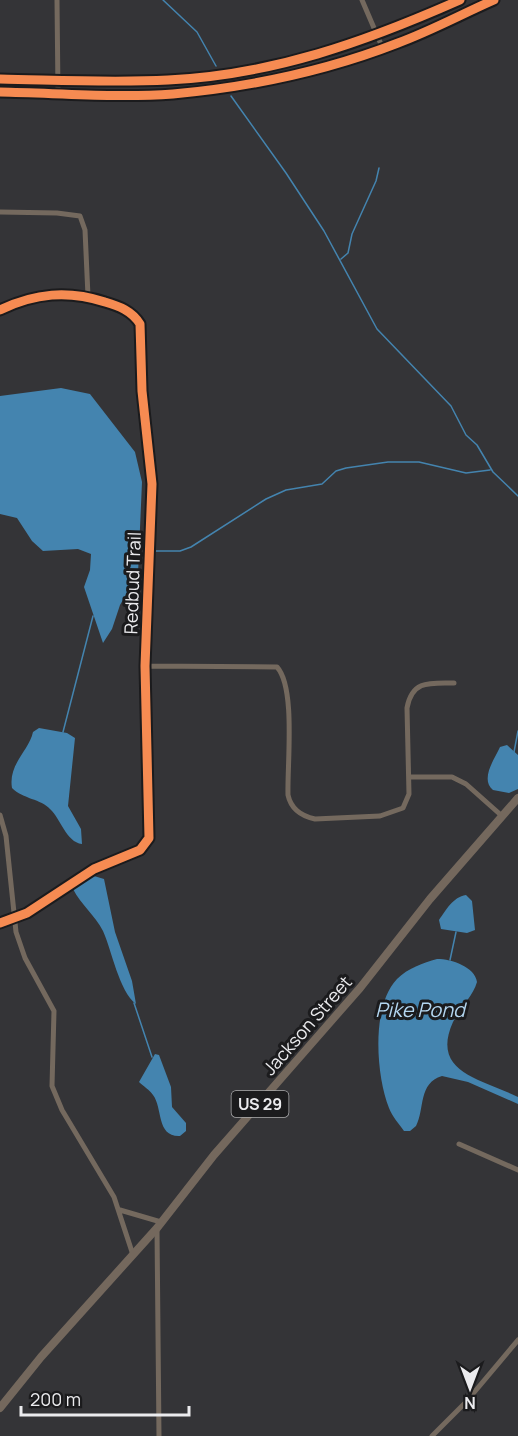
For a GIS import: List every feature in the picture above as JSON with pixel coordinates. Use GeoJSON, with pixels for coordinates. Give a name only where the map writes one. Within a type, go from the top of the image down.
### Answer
{"type":"FeatureCollection","features":[{"type":"Feature","properties":{"kind":"main road"},"geometry":{"type":"LineString","coordinates":[[0,79],[170,80],[236,73],[312,57],[377,36],[460,0]]}},
{"type":"Feature","properties":{"kind":"main road"},"geometry":{"type":"LineString","coordinates":[[0,92],[122,95],[217,89],[318,69],[383,49],[494,0]]}},
{"type":"Feature","properties":{"kind":"main road","name":"Jackson Street"},"geometry":{"type":"LineString","coordinates":[[0,1408],[159,1225],[214,1155],[360,988],[430,899],[518,798]]}},
{"type":"Feature","properties":{"kind":"street"},"geometry":{"type":"LineString","coordinates":[[57,0],[58,93]]}},
{"type":"Feature","properties":{"kind":"street"},"geometry":{"type":"LineString","coordinates":[[362,0],[383,49]]}},
{"type":"Feature","properties":{"kind":"street"},"geometry":{"type":"LineString","coordinates":[[0,212],[57,213],[80,216],[85,230],[88,296]]}},
{"type":"Feature","properties":{"kind":"street","name":"Redbud Trail"},"geometry":{"type":"LineString","coordinates":[[0,310],[41,296],[65,293],[88,296],[119,306],[140,324],[142,391],[152,484],[145,666],[149,838],[140,850],[94,869],[16,918],[0,923]]}},
{"type":"Feature","properties":{"kind":"street"},"geometry":{"type":"LineString","coordinates":[[145,666],[277,667],[282,673],[286,692],[288,795],[294,808],[307,817],[380,816],[395,812],[407,802],[409,695],[415,688],[429,684],[454,683]]}},
{"type":"Feature","properties":{"kind":"street"},"geometry":{"type":"LineString","coordinates":[[409,777],[452,777],[466,784],[502,816]]}},
{"type":"Feature","properties":{"kind":"street"},"geometry":{"type":"LineString","coordinates":[[0,815],[6,836],[16,933],[25,958],[54,1011],[50,1074],[55,1096],[120,1210],[133,1255]]}},
{"type":"Feature","properties":{"kind":"street"},"geometry":{"type":"LineString","coordinates":[[459,1144],[518,1170]]}},
{"type":"Feature","properties":{"kind":"street"},"geometry":{"type":"LineString","coordinates":[[120,1210],[159,1225],[159,1436]]}},
{"type":"Feature","properties":{"kind":"street"},"geometry":{"type":"LineString","coordinates":[[432,1436],[466,1402],[518,1340]]}},
{"type":"Feature","properties":{"kind":"water"},"geometry":{"type":"Polygon","coordinates":[[[61,388],[90,394],[135,452],[142,482],[138,574],[120,605],[112,629],[103,643],[84,587],[90,570],[91,554],[78,549],[43,551],[32,541],[17,518],[0,514],[0,396],[61,388]]]}},
{"type":"Feature","properties":{"kind":"water"},"geometry":{"type":"Polygon","coordinates":[[[39,728],[67,733],[75,738],[68,806],[81,829],[82,844],[72,839],[54,813],[46,806],[21,795],[12,788],[16,765],[33,732],[39,728]]]}},
{"type":"Feature","properties":{"kind":"water"},"geometry":{"type":"Polygon","coordinates":[[[507,745],[518,755],[518,789],[509,793],[493,790],[488,780],[489,769],[500,747],[507,745]]]}},
{"type":"Feature","properties":{"kind":"water"},"geometry":{"type":"Polygon","coordinates":[[[94,876],[104,879],[115,932],[132,981],[136,1004],[120,980],[103,931],[73,889],[94,876]]]}},
{"type":"Feature","properties":{"kind":"water"},"geometry":{"type":"Polygon","coordinates":[[[466,895],[472,901],[475,930],[467,933],[441,929],[439,920],[447,908],[457,898],[466,895]]]}},
{"type":"Feature","properties":{"kind":"water","name":"Pike Pond"},"geometry":{"type":"Polygon","coordinates":[[[437,959],[449,960],[462,965],[472,972],[477,982],[453,1022],[448,1039],[448,1053],[463,1072],[518,1097],[518,1104],[468,1082],[442,1076],[429,1084],[423,1097],[416,1126],[410,1131],[404,1131],[390,1111],[381,1078],[378,1041],[383,1006],[389,991],[401,975],[421,964],[437,959]]]}},
{"type":"Feature","properties":{"kind":"water"},"geometry":{"type":"Polygon","coordinates":[[[155,1054],[159,1055],[171,1087],[172,1107],[186,1123],[186,1131],[180,1136],[167,1132],[153,1095],[139,1082],[155,1054]]]}},
{"type":"Feature","properties":{"kind":"waterway"},"geometry":{"type":"LineString","coordinates":[[163,0],[197,32],[216,66]]}},
{"type":"Feature","properties":{"kind":"waterway"},"geometry":{"type":"LineString","coordinates":[[231,96],[324,231],[377,329],[451,406],[466,435],[477,445],[493,472],[518,496]]}},
{"type":"Feature","properties":{"kind":"waterway"},"geometry":{"type":"LineString","coordinates":[[341,259],[348,253],[352,234],[376,181],[379,168]]}},
{"type":"Feature","properties":{"kind":"waterway"},"geometry":{"type":"LineString","coordinates":[[156,551],[180,551],[191,547],[266,499],[286,490],[322,484],[336,471],[346,468],[388,462],[419,462],[466,473],[490,470]]}},
{"type":"Feature","properties":{"kind":"waterway"},"geometry":{"type":"LineString","coordinates":[[63,732],[93,616]]}},
{"type":"Feature","properties":{"kind":"waterway"},"geometry":{"type":"LineString","coordinates":[[514,752],[518,731]]}},
{"type":"Feature","properties":{"kind":"waterway"},"geometry":{"type":"LineString","coordinates":[[450,960],[456,932]]}},
{"type":"Feature","properties":{"kind":"waterway"},"geometry":{"type":"LineString","coordinates":[[134,1003],[152,1057]]}},
{"type":"Feature","properties":{"kind":"cycle path"},"geometry":{"type":"LineString","coordinates":[[0,79],[147,81],[207,77],[245,71],[318,54],[389,30],[460,0]]}},
{"type":"Feature","properties":{"kind":"cycle path"},"geometry":{"type":"LineString","coordinates":[[0,92],[152,95],[202,91],[259,82],[315,70],[371,53],[422,33],[494,0]]}},
{"type":"Feature","properties":{"kind":"cycle path"},"geometry":{"type":"LineString","coordinates":[[0,310],[26,300],[65,295],[91,298],[110,304],[125,310],[137,319],[140,324],[142,391],[152,484],[145,666],[149,838],[140,850],[94,869],[27,913],[0,923]]}}]}
